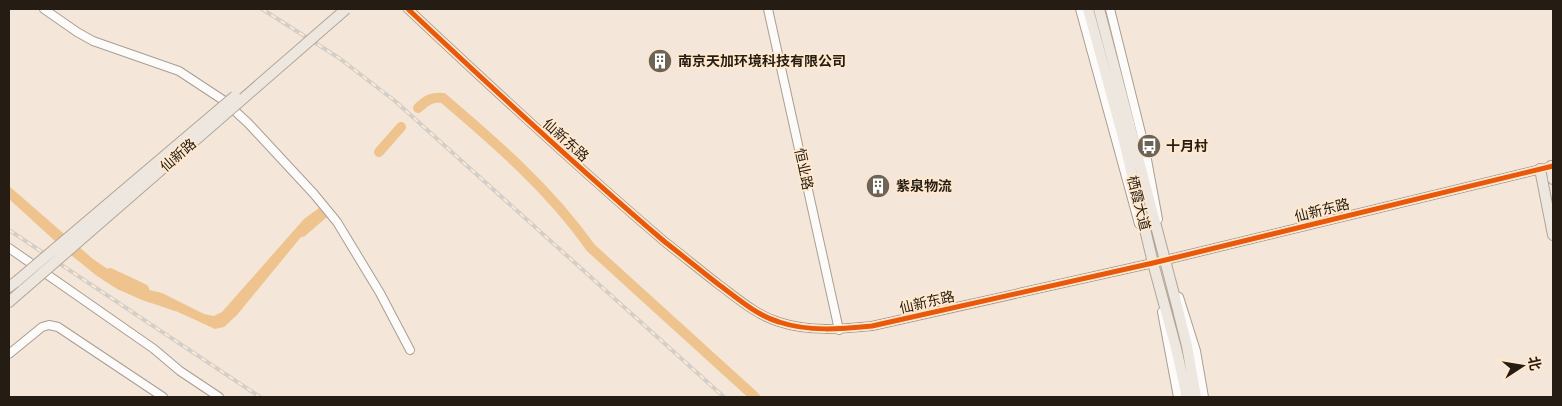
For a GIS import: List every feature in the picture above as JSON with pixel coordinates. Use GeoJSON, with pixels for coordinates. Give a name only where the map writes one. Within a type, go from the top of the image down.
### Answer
{"type":"FeatureCollection","features":[{"type":"Feature","properties":{"kind":"main road","name":"仙新路"},"geometry":{"type":"LineString","coordinates":[[9,302],[17,286],[336,9]]}},
{"type":"Feature","properties":{"kind":"main road","name":"仙新路"},"geometry":{"type":"LineString","coordinates":[[17,286],[346,9]]}},
{"type":"Feature","properties":{"kind":"main road","name":"栖霞大道"},"geometry":{"type":"LineString","coordinates":[[1088,9],[1124,141],[1187,397]]}},
{"type":"Feature","properties":{"kind":"main road","name":"栖霞大道"},"geometry":{"type":"LineString","coordinates":[[1099,9],[1187,346],[1196,397]]}},
{"type":"Feature","properties":{"kind":"main road"},"geometry":{"type":"LineString","coordinates":[[1548,167],[1553,179]]}},
{"type":"Feature","properties":{"kind":"main road"},"geometry":{"type":"LineString","coordinates":[[1548,167],[1553,235]]}},
{"type":"Feature","properties":{"kind":"street"},"geometry":{"type":"LineString","coordinates":[[44,9],[77,32],[94,40],[179,71],[223,100],[248,123],[314,194],[337,222],[380,292],[410,350]]}},
{"type":"Feature","properties":{"kind":"street","name":"仙新东路"},"geometry":{"type":"LineString","coordinates":[[408,9],[626,209],[684,258],[746,305],[777,322],[800,328],[839,330],[872,326],[1153,263],[1548,167]]}},
{"type":"Feature","properties":{"kind":"street","name":"恒业路"},"geometry":{"type":"LineString","coordinates":[[768,9],[839,330]]}},
{"type":"Feature","properties":{"kind":"street"},"geometry":{"type":"LineString","coordinates":[[1080,9],[1130,193],[1153,263],[1178,397]]}},
{"type":"Feature","properties":{"kind":"street"},"geometry":{"type":"LineString","coordinates":[[1110,9],[1145,149],[1165,260],[1196,351],[1204,397]]}},
{"type":"Feature","properties":{"kind":"street"},"geometry":{"type":"LineString","coordinates":[[9,248],[154,349],[180,371],[219,397]]}},
{"type":"Feature","properties":{"kind":"street"},"geometry":{"type":"LineString","coordinates":[[9,354],[42,327],[49,325],[58,327],[163,397]]}},
{"type":"Feature","properties":{"kind":"shaded area"},"geometry":{"type":"Polygon","coordinates":[[[9,186],[93,259],[125,281],[162,293],[204,314],[214,316],[222,312],[304,219],[319,208],[324,209],[237,315],[224,327],[215,329],[178,312],[117,289],[97,276],[66,251],[9,199],[9,186]]]}},
{"type":"Feature","properties":{"kind":"waterway"},"geometry":{"type":"LineString","coordinates":[[418,108],[429,100],[443,98],[463,115],[522,168],[558,207],[591,248],[755,397]]}},
{"type":"Feature","properties":{"kind":"waterway"},"geometry":{"type":"LineString","coordinates":[[379,152],[401,127]]}},
{"type":"Feature","properties":{"kind":"waterway"},"geometry":{"type":"LineString","coordinates":[[302,232],[324,213]]}},
{"type":"Feature","properties":{"kind":"waterway"},"geometry":{"type":"LineString","coordinates":[[110,273],[144,289]]}},
{"type":"Feature","properties":{"kind":"railway"},"geometry":{"type":"LineString","coordinates":[[262,9],[339,58],[395,101],[724,397]]}},
{"type":"Feature","properties":{"kind":"railway"},"geometry":{"type":"LineString","coordinates":[[9,230],[260,397]]}},
{"type":"Feature","properties":{"kind":"cycle path"},"geometry":{"type":"LineString","coordinates":[[408,9],[535,127],[665,242],[755,311],[779,322],[802,327],[837,329],[872,326],[1153,263],[1553,166]]}},
{"type":"Feature","properties":{"kind":"place","name":"南京天加环境科技有限公司"},"geometry":{"type":"Point","coordinates":[660,61]}},
{"type":"Feature","properties":{"kind":"place","name":"十月村"},"geometry":{"type":"Point","coordinates":[1149,146]}},
{"type":"Feature","properties":{"kind":"place","name":"紫泉物流"},"geometry":{"type":"Point","coordinates":[878,186]}}]}
